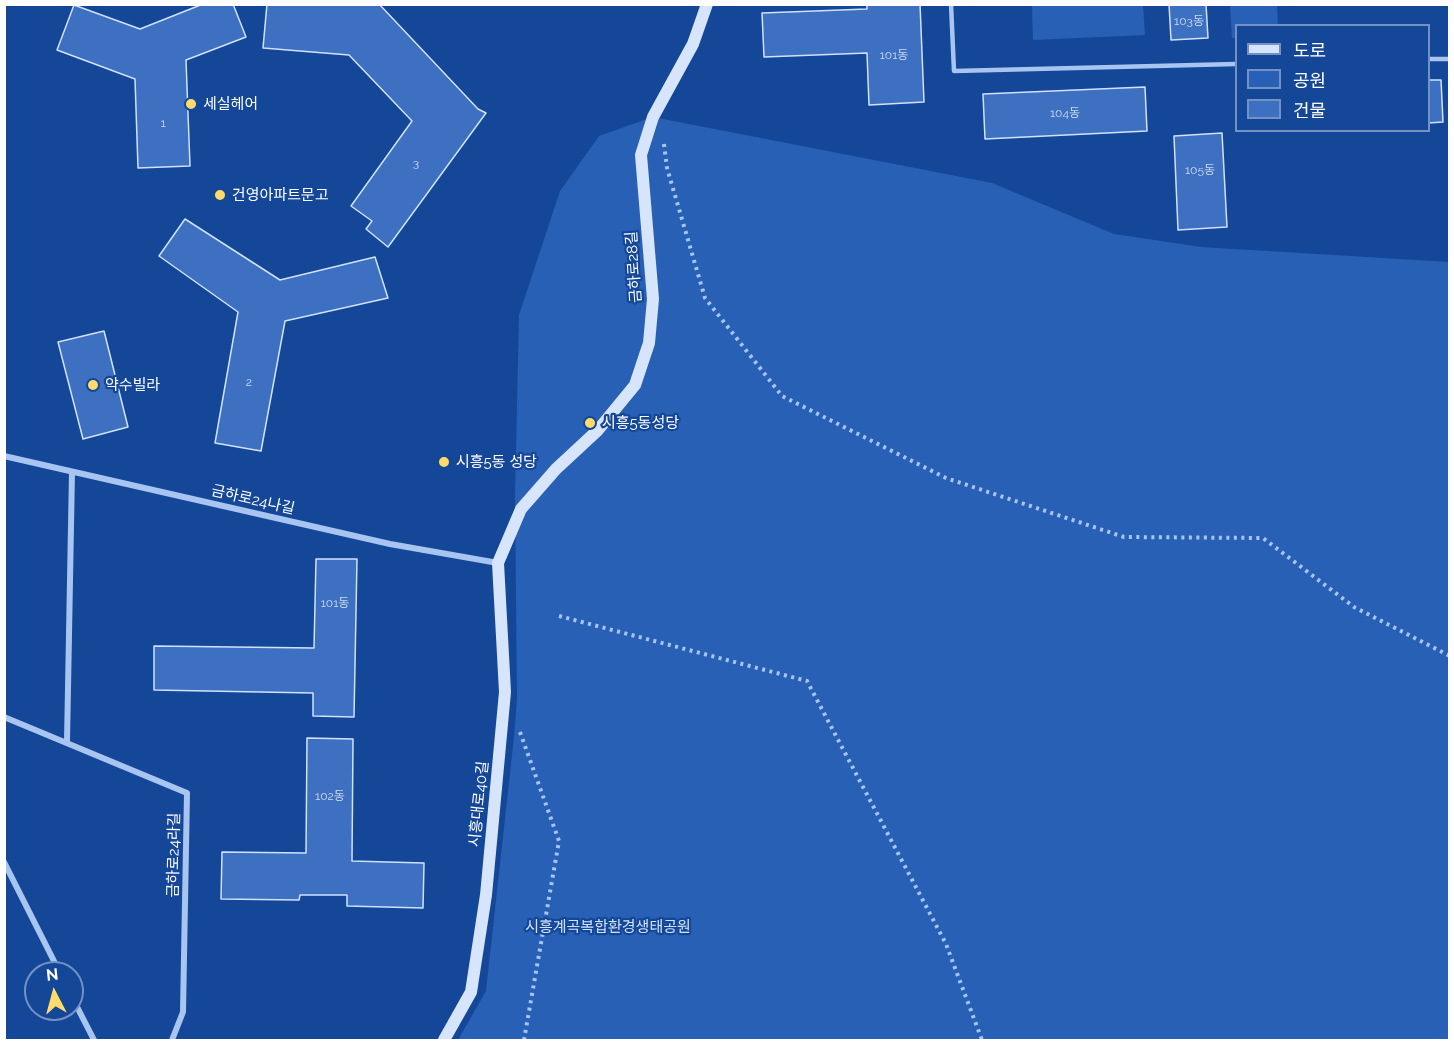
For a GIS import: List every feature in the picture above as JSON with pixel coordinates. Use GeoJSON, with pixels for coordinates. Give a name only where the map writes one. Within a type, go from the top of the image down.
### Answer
{"type":"FeatureCollection","features":[{"type":"Feature","properties":{"kind":"street","name":"금하로28길"},"geometry":{"type":"LineString","coordinates":[[498,563],[521,509],[555,469],[598,430],[635,385],[649,343],[653,299],[640,155],[653,117],[693,44],[708,4]]}},
{"type":"Feature","properties":{"kind":"street","name":"금하로24나길"},"geometry":{"type":"LineString","coordinates":[[4,456],[390,544],[498,563]]}},
{"type":"Feature","properties":{"kind":"street"},"geometry":{"type":"LineString","coordinates":[[67,742],[72,472]]}},
{"type":"Feature","properties":{"kind":"street","name":"시흥대로40길"},"geometry":{"type":"LineString","coordinates":[[444,1041],[471,992],[486,895],[505,692],[498,563]]}},
{"type":"Feature","properties":{"kind":"street","name":"금하로24라길"},"geometry":{"type":"LineString","coordinates":[[4,717],[188,793],[183,1012],[172,1041]]}},
{"type":"Feature","properties":{"kind":"street"},"geometry":{"type":"LineString","coordinates":[[5,866],[54,961]]}},
{"type":"Feature","properties":{"kind":"street"},"geometry":{"type":"LineString","coordinates":[[84,1021],[94,1041]]}},
{"type":"Feature","properties":{"kind":"lane"},"geometry":{"type":"LineString","coordinates":[[951,4],[954,71],[1235,64]]}},
{"type":"Feature","properties":{"kind":"lane"},"geometry":{"type":"LineString","coordinates":[[1430,59],[1449,59]]}},
{"type":"Feature","properties":{"kind":"path"},"geometry":{"type":"LineString","coordinates":[[663,135],[667,168],[705,298],[782,396],[946,478],[1124,537],[1263,538],[1354,607],[1449,656]]}},
{"type":"Feature","properties":{"kind":"path"},"geometry":{"type":"LineString","coordinates":[[559,616],[807,681],[946,944],[982,1041]]}},
{"type":"Feature","properties":{"kind":"path"},"geometry":{"type":"LineString","coordinates":[[516,722],[560,841],[524,1041]]}},
{"type":"Feature","properties":{"kind":"green space"},"geometry":{"type":"Polygon","coordinates":[[[1032,5],[1143,5],[1145,35],[1033,40],[1032,5]]]}},
{"type":"Feature","properties":{"kind":"green space"},"geometry":{"type":"Polygon","coordinates":[[[1230,5],[1277,5],[1278,24],[1235,24],[1235,38],[1232,38],[1230,5]]]}},
{"type":"Feature","properties":{"kind":"green space","name":"시흥계곡복합환경생태공원"},"geometry":{"type":"Polygon","coordinates":[[[653,117],[992,183],[1114,234],[1201,247],[1449,262],[1449,1040],[458,1040],[486,991],[514,737],[517,698],[515,497],[519,315],[560,191],[599,136],[653,117]]]}},
{"type":"Feature","properties":{"kind":"building"},"geometry":{"type":"Polygon","coordinates":[[[203,4],[233,4],[246,37],[186,60],[190,166],[138,168],[135,79],[57,50],[74,5],[140,29],[203,4]]]}},
{"type":"Feature","properties":{"kind":"building"},"geometry":{"type":"Polygon","coordinates":[[[267,4],[379,4],[478,109],[486,113],[388,247],[366,229],[372,221],[351,206],[412,121],[349,55],[263,48],[267,4]]]}},
{"type":"Feature","properties":{"kind":"building"},"geometry":{"type":"Polygon","coordinates":[[[867,4],[920,4],[924,102],[869,105],[867,53],[764,57],[762,13],[867,9],[867,4]]]}},
{"type":"Feature","properties":{"kind":"building"},"geometry":{"type":"Polygon","coordinates":[[[1169,4],[1206,4],[1208,38],[1171,40],[1169,4]]]}},
{"type":"Feature","properties":{"kind":"building"},"geometry":{"type":"Polygon","coordinates":[[[1430,80],[1441,80],[1443,122],[1430,123],[1430,80]]]}},
{"type":"Feature","properties":{"kind":"building"},"geometry":{"type":"Polygon","coordinates":[[[1145,87],[1147,131],[985,139],[983,94],[1145,87]]]}},
{"type":"Feature","properties":{"kind":"building"},"geometry":{"type":"Polygon","coordinates":[[[1222,133],[1227,227],[1178,230],[1174,136],[1222,133]]]}},
{"type":"Feature","properties":{"kind":"building"},"geometry":{"type":"Polygon","coordinates":[[[185,219],[280,280],[375,257],[388,298],[285,321],[261,451],[215,443],[238,312],[159,256],[185,219]]]}},
{"type":"Feature","properties":{"kind":"building","name":"약수빌라"},"geometry":{"type":"Polygon","coordinates":[[[104,331],[128,427],[83,439],[58,342],[104,331]]]}},
{"type":"Feature","properties":{"kind":"building"},"geometry":{"type":"Polygon","coordinates":[[[316,559],[357,559],[354,717],[313,716],[313,693],[154,690],[154,646],[314,648],[316,559]]]}},
{"type":"Feature","properties":{"kind":"building"},"geometry":{"type":"Polygon","coordinates":[[[307,738],[353,739],[352,861],[424,863],[423,908],[347,906],[347,895],[300,895],[299,900],[221,899],[222,852],[306,853],[307,738]]]}},
{"type":"Feature","properties":{"kind":"place","name":"세실헤어"},"geometry":{"type":"Point","coordinates":[191,104]}},
{"type":"Feature","properties":{"kind":"place","name":"건영아파트문고"},"geometry":{"type":"Point","coordinates":[220,195]}},
{"type":"Feature","properties":{"kind":"place","name":"약수빌라"},"geometry":{"type":"Point","coordinates":[93,385]}},
{"type":"Feature","properties":{"kind":"place","name":"시흥5동성당"},"geometry":{"type":"Point","coordinates":[590,423]}},
{"type":"Feature","properties":{"kind":"place","name":"시흥5동 성당"},"geometry":{"type":"Point","coordinates":[444,462]}}]}
